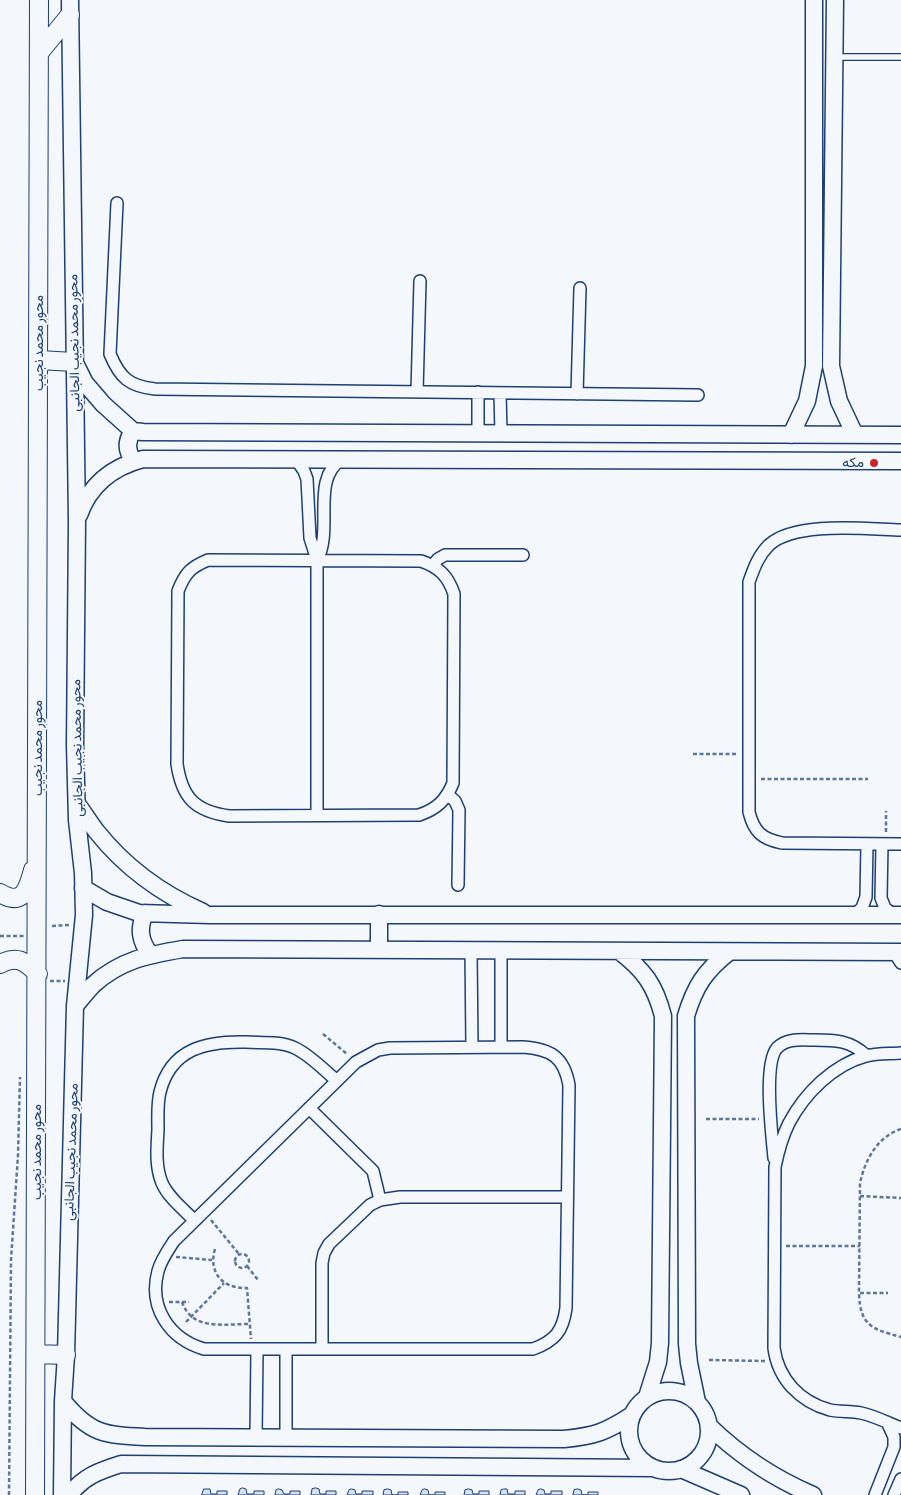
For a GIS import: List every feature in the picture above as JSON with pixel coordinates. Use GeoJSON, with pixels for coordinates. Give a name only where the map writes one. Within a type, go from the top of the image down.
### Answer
{"type":"FeatureCollection","features":[{"type":"Feature","properties":{"kind":"main road","name":"محور محمد نجيب"},"geometry":{"type":"LineString","coordinates":[[35,1495],[38,978],[39,0]]}},
{"type":"Feature","properties":{"kind":"main road"},"geometry":{"type":"LineString","coordinates":[[39,53],[70,8]]}},
{"type":"Feature","properties":{"kind":"main road"},"geometry":{"type":"LineString","coordinates":[[39,360],[74,362]]}},
{"type":"Feature","properties":{"kind":"main road"},"geometry":{"type":"LineString","coordinates":[[0,893],[7,898],[15,898],[28,890],[38,855]]}},
{"type":"Feature","properties":{"kind":"main road"},"geometry":{"type":"LineString","coordinates":[[0,964],[8,960],[19,960],[28,965],[38,978]]}},
{"type":"Feature","properties":{"kind":"main road"},"geometry":{"type":"LineString","coordinates":[[36,1354],[66,1355]]}},
{"type":"Feature","properties":{"kind":"street"},"geometry":{"type":"LineString","coordinates":[[791,435],[807,401],[814,366],[814,0]]}},
{"type":"Feature","properties":{"kind":"street"},"geometry":{"type":"LineString","coordinates":[[835,0],[832,366],[834,384],[839,401],[855,435]]}},
{"type":"Feature","properties":{"kind":"street","name":"محور محمد نجيب الجانبى"},"geometry":{"type":"LineString","coordinates":[[62,1495],[75,1006],[84,924],[75,745],[77,522],[70,8]]}},
{"type":"Feature","properties":{"kind":"street"},"geometry":{"type":"LineString","coordinates":[[117,204],[110,354],[116,369],[126,380],[140,387],[155,389],[698,395]]}},
{"type":"Feature","properties":{"kind":"street"},"geometry":{"type":"LineString","coordinates":[[417,392],[420,281]]}},
{"type":"Feature","properties":{"kind":"street"},"geometry":{"type":"LineString","coordinates":[[577,394],[580,288]]}},
{"type":"Feature","properties":{"kind":"street"},"geometry":{"type":"LineString","coordinates":[[74,362],[85,383],[103,404],[133,430],[501,434],[901,435]]}},
{"type":"Feature","properties":{"kind":"street"},"geometry":{"type":"LineString","coordinates":[[478,392],[478,433]]}},
{"type":"Feature","properties":{"kind":"street"},"geometry":{"type":"LineString","coordinates":[[500,393],[501,434]]}},
{"type":"Feature","properties":{"kind":"street"},"geometry":{"type":"LineString","coordinates":[[133,430],[128,446],[134,461]]}},
{"type":"Feature","properties":{"kind":"street"},"geometry":{"type":"LineString","coordinates":[[582,434],[582,460]]}},
{"type":"Feature","properties":{"kind":"street"},"geometry":{"type":"LineString","coordinates":[[77,522],[84,499],[98,483],[118,468],[143,459],[901,461]]}},
{"type":"Feature","properties":{"kind":"street"},"geometry":{"type":"LineString","coordinates":[[296,459],[307,479],[310,538],[318,560]]}},
{"type":"Feature","properties":{"kind":"street"},"geometry":{"type":"LineString","coordinates":[[318,815],[318,560],[324,540],[326,480],[331,468],[342,459]]}},
{"type":"Feature","properties":{"kind":"street"},"geometry":{"type":"LineString","coordinates":[[901,530],[811,528],[789,533],[770,544],[756,561],[748,582],[749,812],[752,824],[759,834],[770,841],[782,843],[901,844]]}},
{"type":"Feature","properties":{"kind":"street"},"geometry":{"type":"LineString","coordinates":[[433,565],[445,555],[523,555]]}},
{"type":"Feature","properties":{"kind":"street"},"geometry":{"type":"LineString","coordinates":[[208,560],[318,560],[421,561],[433,565],[443,572],[450,582],[454,594],[453,784],[441,804],[431,811],[419,815],[229,816],[213,814],[198,806],[187,795],[179,780],[177,764],[178,591],[184,577],[194,566],[208,560]]}},
{"type":"Feature","properties":{"kind":"street"},"geometry":{"type":"LineString","coordinates":[[448,795],[455,801],[459,810],[458,885]]}},
{"type":"Feature","properties":{"kind":"street"},"geometry":{"type":"LineString","coordinates":[[77,804],[92,826],[112,849],[141,876],[174,898],[210,915]]}},
{"type":"Feature","properties":{"kind":"street"},"geometry":{"type":"LineString","coordinates":[[854,915],[862,908],[866,897],[866,844]]}},
{"type":"Feature","properties":{"kind":"street"},"geometry":{"type":"LineString","coordinates":[[884,844],[882,898],[885,908],[897,915]]}},
{"type":"Feature","properties":{"kind":"street"},"geometry":{"type":"LineString","coordinates":[[83,888],[107,902],[144,913],[210,915],[897,915]]}},
{"type":"Feature","properties":{"kind":"street"},"geometry":{"type":"LineString","coordinates":[[144,913],[140,924],[140,935],[143,946],[150,954]]}},
{"type":"Feature","properties":{"kind":"street"},"geometry":{"type":"LineString","coordinates":[[378,950],[379,914]]}},
{"type":"Feature","properties":{"kind":"street"},"geometry":{"type":"LineString","coordinates":[[75,1006],[93,985],[119,966],[150,954],[183,950],[619,951],[899,956]]}},
{"type":"Feature","properties":{"kind":"street"},"geometry":{"type":"LineString","coordinates":[[471,950],[472,1047]]}},
{"type":"Feature","properties":{"kind":"street"},"geometry":{"type":"LineString","coordinates":[[501,951],[501,1047]]}},
{"type":"Feature","properties":{"kind":"street"},"geometry":{"type":"LineString","coordinates":[[619,951],[636,964],[648,979],[658,997],[662,1016],[660,1343],[656,1371],[647,1397]]}},
{"type":"Feature","properties":{"kind":"street"},"geometry":{"type":"LineString","coordinates":[[696,1402],[687,1344],[686,1016],[692,997],[701,980],[714,964],[729,952]]}},
{"type":"Feature","properties":{"kind":"street"},"geometry":{"type":"LineString","coordinates":[[866,1056],[853,1045],[836,1040],[794,1040],[778,1048],[770,1065],[770,1119],[775,1167],[774,1348],[776,1362],[784,1378],[797,1393],[813,1404],[832,1410],[858,1412],[901,1428]]}},
{"type":"Feature","properties":{"kind":"street"},"geometry":{"type":"LineString","coordinates":[[194,1220],[169,1194],[162,1184],[158,1172],[160,1093],[164,1079],[173,1066],[190,1051],[212,1043],[276,1043],[295,1048],[304,1053],[337,1081]]}},
{"type":"Feature","properties":{"kind":"street"},"geometry":{"type":"LineString","coordinates":[[501,1047],[538,1048],[550,1052],[560,1061],[567,1072],[569,1085],[566,1308],[564,1322],[557,1335],[546,1344],[533,1349],[204,1348],[190,1344],[169,1327],[162,1316],[156,1287],[158,1271],[164,1256],[174,1241],[356,1062],[378,1050],[390,1048],[501,1047]]}},
{"type":"Feature","properties":{"kind":"street"},"geometry":{"type":"LineString","coordinates":[[775,1167],[788,1124],[799,1105],[813,1089],[829,1075],[847,1064],[866,1056],[901,1053]]}},
{"type":"Feature","properties":{"kind":"street"},"geometry":{"type":"LineString","coordinates":[[309,1108],[373,1171],[380,1200]]}},
{"type":"Feature","properties":{"kind":"street"},"geometry":{"type":"LineString","coordinates":[[322,1348],[322,1263],[324,1253],[329,1244],[370,1205],[380,1200],[400,1197],[568,1197]]}},
{"type":"Feature","properties":{"kind":"street"},"geometry":{"type":"LineString","coordinates":[[254,1348],[256,1438]]}},
{"type":"Feature","properties":{"kind":"street"},"geometry":{"type":"LineString","coordinates":[[286,1348],[286,1438]]}},
{"type":"Feature","properties":{"kind":"street"},"geometry":{"type":"LineString","coordinates":[[69,1495],[77,1485],[98,1471],[121,1464],[654,1468],[667,1471],[681,1469],[693,1463],[703,1452],[708,1440],[709,1426],[705,1412],[686,1394],[672,1391],[659,1392],[647,1397],[638,1405],[632,1415],[629,1427],[630,1440],[635,1452],[643,1461],[654,1468]]}},
{"type":"Feature","properties":{"kind":"street"},"geometry":{"type":"LineString","coordinates":[[63,1401],[77,1418],[97,1432],[120,1436],[564,1439],[588,1437],[611,1429],[632,1415]]}},
{"type":"Feature","properties":{"kind":"street"},"geometry":{"type":"LineString","coordinates":[[874,1495],[894,1447],[894,1437],[887,1422]]}},
{"type":"Feature","properties":{"kind":"street"},"geometry":{"type":"LineString","coordinates":[[709,1426],[733,1448],[767,1473],[813,1495]]}},
{"type":"Feature","properties":{"kind":"street"},"geometry":{"type":"LineString","coordinates":[[681,1469],[741,1495]]}},
{"type":"Feature","properties":{"kind":"street"},"geometry":{"type":"LineString","coordinates":[[894,1495],[901,1479]]}},
{"type":"Feature","properties":{"kind":"lane"},"geometry":{"type":"LineString","coordinates":[[834,57],[901,57]]}},
{"type":"Feature","properties":{"kind":"path"},"geometry":{"type":"LineString","coordinates":[[693,754],[749,754]]}},
{"type":"Feature","properties":{"kind":"path"},"geometry":{"type":"LineString","coordinates":[[749,779],[868,779]]}},
{"type":"Feature","properties":{"kind":"path"},"geometry":{"type":"LineString","coordinates":[[884,844],[886,811]]}},
{"type":"Feature","properties":{"kind":"path"},"geometry":{"type":"LineString","coordinates":[[0,936],[84,924]]}},
{"type":"Feature","properties":{"kind":"path"},"geometry":{"type":"LineString","coordinates":[[38,978],[79,981]]}},
{"type":"Feature","properties":{"kind":"path"},"geometry":{"type":"LineString","coordinates":[[323,1034],[356,1062]]}},
{"type":"Feature","properties":{"kind":"path"},"geometry":{"type":"LineString","coordinates":[[9,1495],[11,1260],[18,1155],[20,1075]]}},
{"type":"Feature","properties":{"kind":"path"},"geometry":{"type":"LineString","coordinates":[[706,1119],[770,1119]]}},
{"type":"Feature","properties":{"kind":"path"},"geometry":{"type":"LineString","coordinates":[[901,1128],[884,1139],[872,1151],[864,1166],[860,1183],[859,1292],[863,1316],[869,1324],[877,1330],[901,1337]]}},
{"type":"Feature","properties":{"kind":"path"},"geometry":{"type":"LineString","coordinates":[[860,1196],[901,1198]]}},
{"type":"Feature","properties":{"kind":"path"},"geometry":{"type":"LineString","coordinates":[[203,1211],[239,1254]]}},
{"type":"Feature","properties":{"kind":"path"},"geometry":{"type":"LineString","coordinates":[[774,1246],[860,1246]]}},
{"type":"Feature","properties":{"kind":"path"},"geometry":{"type":"LineString","coordinates":[[215,1249],[214,1269],[224,1283],[239,1288],[247,1288],[254,1348]]}},
{"type":"Feature","properties":{"kind":"path"},"geometry":{"type":"LineString","coordinates":[[239,1254],[245,1254],[248,1257],[246,1266]]}},
{"type":"Feature","properties":{"kind":"path"},"geometry":{"type":"LineString","coordinates":[[239,1254],[236,1256],[235,1263],[240,1267],[246,1266]]}},
{"type":"Feature","properties":{"kind":"path"},"geometry":{"type":"LineString","coordinates":[[164,1256],[213,1260]]}},
{"type":"Feature","properties":{"kind":"path"},"geometry":{"type":"LineString","coordinates":[[246,1266],[258,1280]]}},
{"type":"Feature","properties":{"kind":"path"},"geometry":{"type":"LineString","coordinates":[[186,1322],[224,1283]]}},
{"type":"Feature","properties":{"kind":"path"},"geometry":{"type":"LineString","coordinates":[[859,1292],[888,1293]]}},
{"type":"Feature","properties":{"kind":"path"},"geometry":{"type":"LineString","coordinates":[[182,1302],[190,1317],[201,1323],[250,1324]]}},
{"type":"Feature","properties":{"kind":"path"},"geometry":{"type":"LineString","coordinates":[[158,1303],[189,1302]]}},
{"type":"Feature","properties":{"kind":"path"},"geometry":{"type":"LineString","coordinates":[[709,1360],[776,1362]]}},
{"type":"Feature","properties":{"kind":"building"},"geometry":{"type":"Polygon","coordinates":[[[204,1489],[210,1489],[211,1494],[217,1494],[217,1491],[227,1491],[227,1495],[202,1495],[204,1489]]]}},
{"type":"Feature","properties":{"kind":"building"},"geometry":{"type":"Polygon","coordinates":[[[240,1489],[246,1489],[247,1494],[254,1494],[254,1491],[264,1491],[264,1495],[238,1495],[240,1489]]]}},
{"type":"Feature","properties":{"kind":"building"},"geometry":{"type":"Polygon","coordinates":[[[279,1489],[284,1494],[290,1494],[290,1491],[300,1491],[300,1495],[275,1495],[276,1490],[279,1489]]]}},
{"type":"Feature","properties":{"kind":"building"},"geometry":{"type":"Polygon","coordinates":[[[312,1489],[319,1489],[320,1494],[326,1494],[326,1491],[336,1491],[336,1495],[311,1495],[312,1489]]]}},
{"type":"Feature","properties":{"kind":"building"},"geometry":{"type":"Polygon","coordinates":[[[507,1489],[508,1494],[515,1494],[515,1491],[525,1491],[525,1495],[500,1495],[501,1490],[507,1489]]]}},
{"type":"Feature","properties":{"kind":"building"},"geometry":{"type":"Polygon","coordinates":[[[349,1490],[355,1490],[356,1494],[362,1494],[362,1491],[373,1491],[373,1495],[347,1495],[349,1490]]]}},
{"type":"Feature","properties":{"kind":"building"},"geometry":{"type":"Polygon","coordinates":[[[384,1490],[391,1490],[392,1495],[383,1495],[384,1490]]]}},
{"type":"Feature","properties":{"kind":"building"},"geometry":{"type":"Polygon","coordinates":[[[422,1490],[428,1490],[429,1495],[420,1495],[422,1490]]]}},
{"type":"Feature","properties":{"kind":"building"},"geometry":{"type":"Polygon","coordinates":[[[465,1490],[472,1490],[473,1494],[479,1494],[479,1491],[489,1491],[489,1495],[464,1495],[465,1490]]]}},
{"type":"Feature","properties":{"kind":"building"},"geometry":{"type":"Polygon","coordinates":[[[538,1490],[544,1490],[545,1494],[551,1494],[551,1491],[562,1491],[562,1495],[536,1495],[538,1490]]]}},
{"type":"Feature","properties":{"kind":"building"},"geometry":{"type":"Polygon","coordinates":[[[574,1490],[581,1490],[582,1495],[573,1495],[574,1490]]]}},
{"type":"Feature","properties":{"kind":"building"},"geometry":{"type":"Polygon","coordinates":[[[398,1492],[408,1492],[408,1495],[398,1495],[398,1492]]]}},
{"type":"Feature","properties":{"kind":"building"},"geometry":{"type":"Polygon","coordinates":[[[435,1492],[445,1492],[445,1495],[435,1495],[435,1492]]]}},
{"type":"Feature","properties":{"kind":"building"},"geometry":{"type":"Polygon","coordinates":[[[588,1492],[598,1492],[598,1495],[588,1495],[588,1492]]]}},
{"type":"Feature","properties":{"kind":"place","name":"مكه"},"geometry":{"type":"Point","coordinates":[874,463]}}]}
